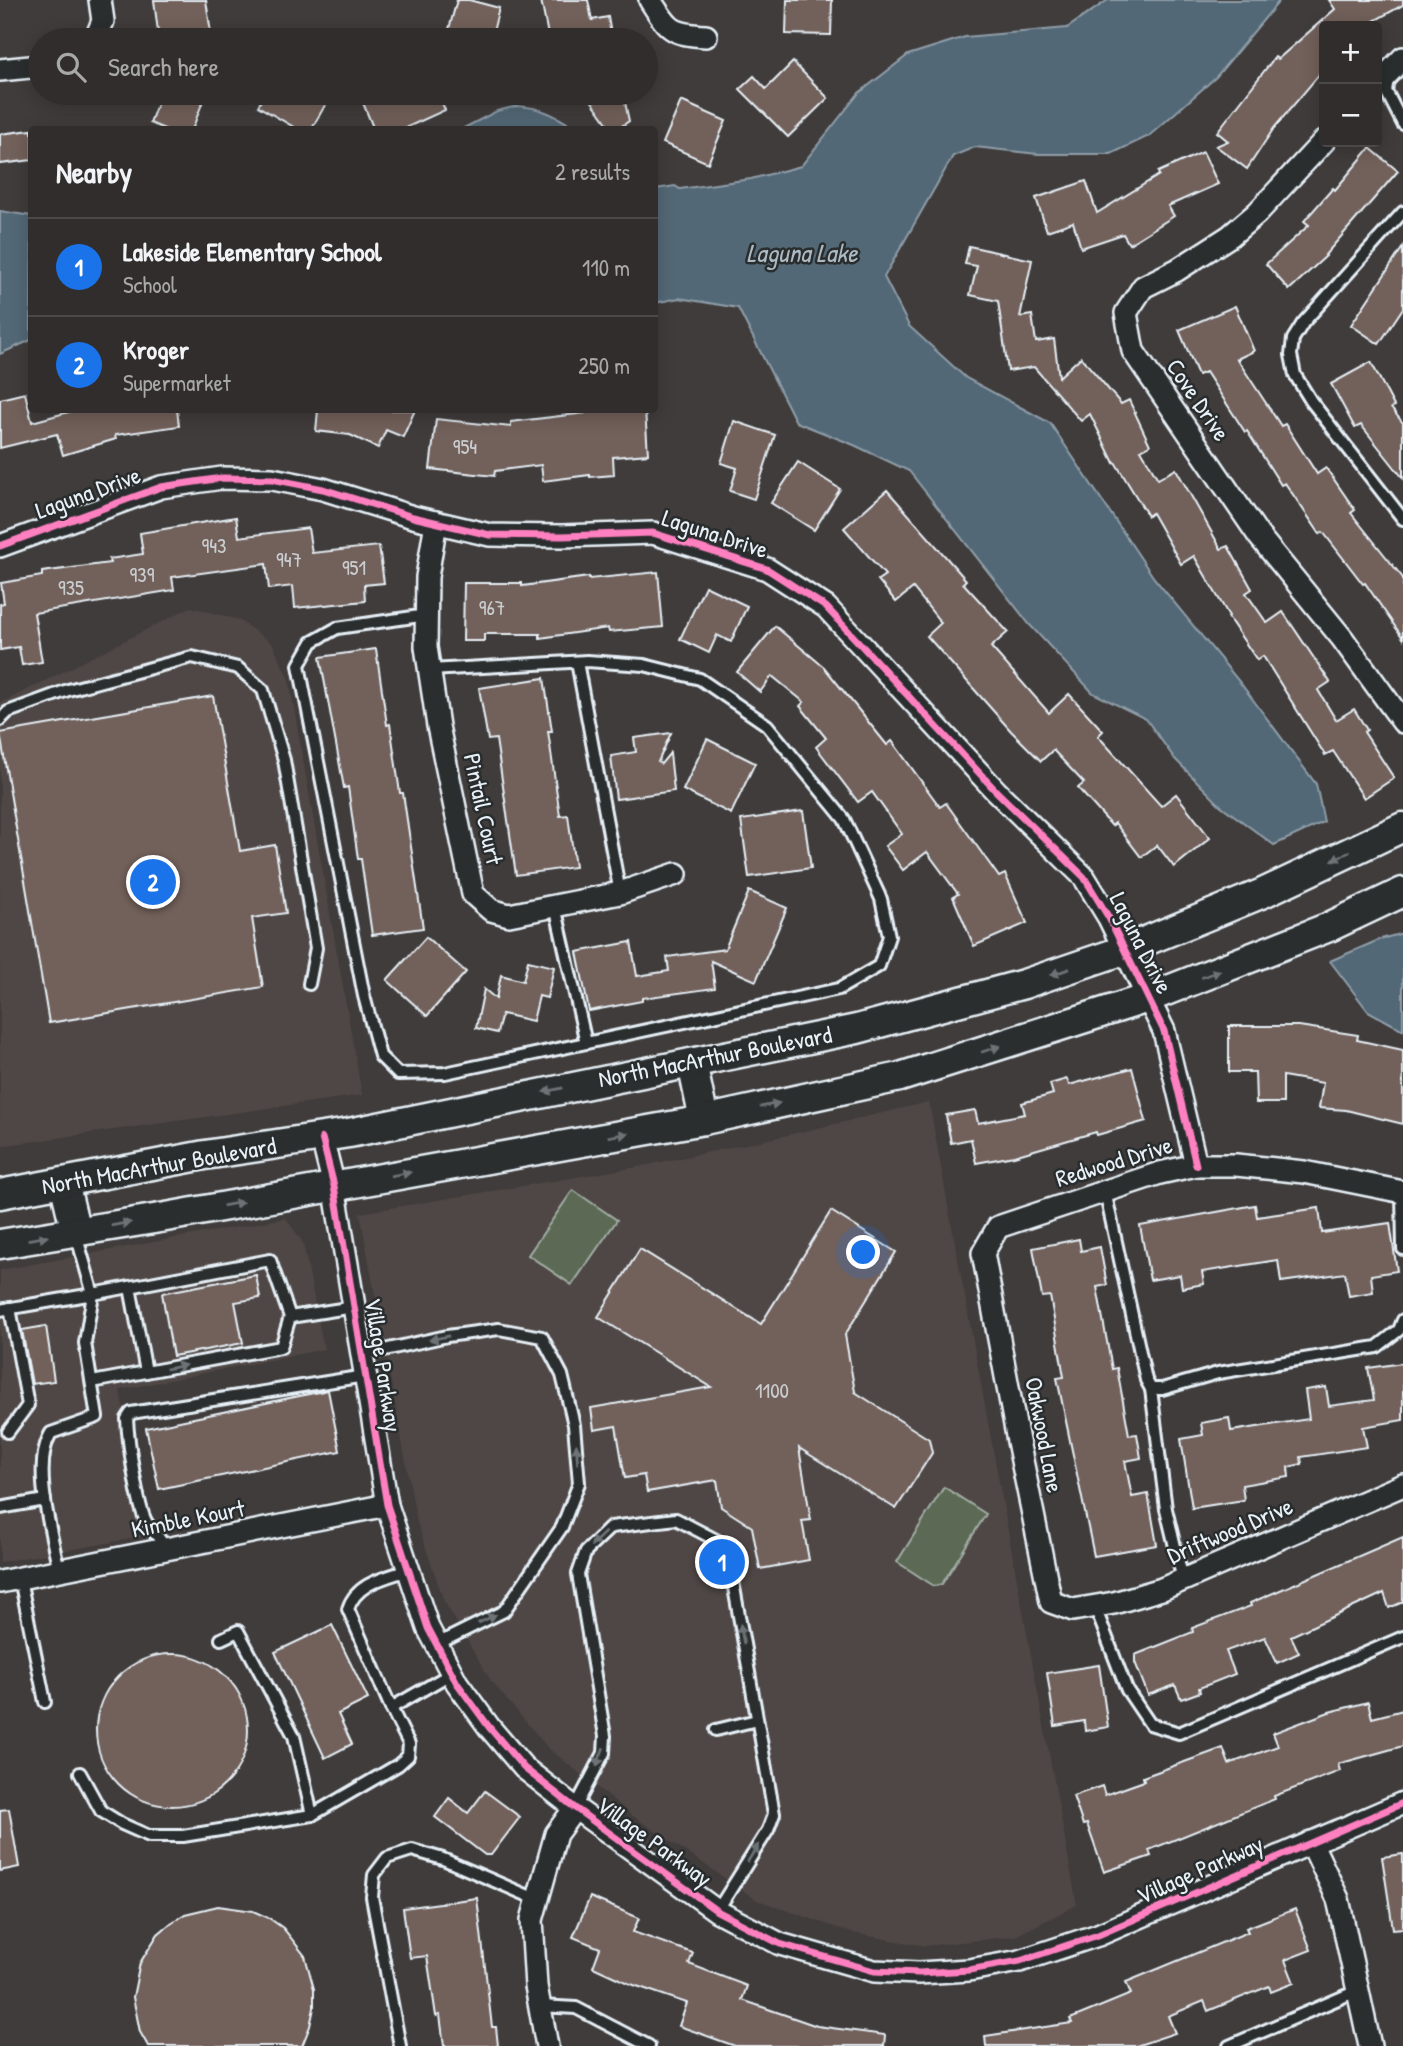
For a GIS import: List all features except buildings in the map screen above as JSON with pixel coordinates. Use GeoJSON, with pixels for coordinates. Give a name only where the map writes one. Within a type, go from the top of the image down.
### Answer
{"type":"FeatureCollection","features":[{"type":"Feature","properties":{"kind":"main road","name":"North MacArthur Boulevard"},"geometry":{"type":"LineString","coordinates":[[0,1194],[205,1155],[322,1138],[870,1025],[1024,984],[1124,950],[1264,893],[1403,827]]}},
{"type":"Feature","properties":{"kind":"main road","name":"North MacArthur Boulevard"},"geometry":{"type":"LineString","coordinates":[[0,1244],[704,1120],[900,1077],[1148,998],[1304,937],[1403,892]]}},
{"type":"Feature","properties":{"kind":"main road"},"geometry":{"type":"LineString","coordinates":[[692,1063],[704,1120]]}},
{"type":"Feature","properties":{"kind":"main road"},"geometry":{"type":"LineString","coordinates":[[64,1182],[76,1232]]}},
{"type":"Feature","properties":{"kind":"street"},"geometry":{"type":"LineString","coordinates":[[100,0],[103,21],[100,28]]}},
{"type":"Feature","properties":{"kind":"street"},"geometry":{"type":"LineString","coordinates":[[650,0],[664,22],[681,35],[706,36]]}},
{"type":"Feature","properties":{"kind":"street"},"geometry":{"type":"LineString","coordinates":[[0,70],[28,67]]}},
{"type":"Feature","properties":{"kind":"street","name":"Cove Drive"},"geometry":{"type":"LineString","coordinates":[[1319,146],[1248,221],[1230,236],[1177,270],[1143,287],[1126,313],[1133,351],[1259,536],[1342,638],[1403,722]]}},
{"type":"Feature","properties":{"kind":"street","name":"Laguna Drive"},"geometry":{"type":"LineString","coordinates":[[0,546],[161,487],[222,478],[272,479],[323,489],[489,535],[653,533],[767,569],[826,607],[996,792],[1084,877],[1109,918],[1164,1031],[1196,1165]]}},
{"type":"Feature","properties":{"kind":"street","name":"Pintail Court"},"geometry":{"type":"LineString","coordinates":[[436,522],[427,577],[426,647],[438,726],[473,894],[491,910],[509,915],[620,893],[676,874]]}},
{"type":"Feature","properties":{"kind":"street","name":"Village Parkway"},"geometry":{"type":"LineString","coordinates":[[322,1138],[334,1186],[387,1506],[428,1628],[452,1673],[489,1727],[524,1768],[717,1911],[780,1944],[874,1970],[919,1973],[969,1970],[1020,1961],[1098,1935],[1403,1803]]}},
{"type":"Feature","properties":{"kind":"street","name":"Redwood Drive"},"geometry":{"type":"LineString","coordinates":[[983,1253],[998,1227],[1105,1191],[1196,1165],[1304,1172],[1403,1192]]}},
{"type":"Feature","properties":{"kind":"street","name":"Oakwood Lane"},"geometry":{"type":"LineString","coordinates":[[983,1253],[1051,1602],[1073,1610]]}},
{"type":"Feature","properties":{"kind":"street","name":"Driftwood Drive"},"geometry":{"type":"LineString","coordinates":[[1073,1610],[1114,1604],[1183,1580],[1403,1485]]}},
{"type":"Feature","properties":{"kind":"street","name":"Kimble Kourt"},"geometry":{"type":"LineString","coordinates":[[10,1580],[387,1506]]}},
{"type":"Feature","properties":{"kind":"street"},"geometry":{"type":"LineString","coordinates":[[547,2046],[536,1986],[532,1920],[556,1834],[575,1808]]}},
{"type":"Feature","properties":{"kind":"street"},"geometry":{"type":"LineString","coordinates":[[1311,1842],[1338,1899],[1370,2046]]}},
{"type":"Feature","properties":{"kind":"lane"},"geometry":{"type":"LineString","coordinates":[[1390,72],[1386,91],[1403,124]]}},
{"type":"Feature","properties":{"kind":"lane"},"geometry":{"type":"LineString","coordinates":[[1403,212],[1303,323],[1293,339],[1291,355],[1295,375],[1311,401],[1403,519]]}},
{"type":"Feature","properties":{"kind":"lane"},"geometry":{"type":"LineString","coordinates":[[427,615],[337,628],[312,642],[299,665],[365,996],[380,1056],[398,1074],[445,1073],[839,989],[879,966],[889,936],[881,899],[844,819],[768,725],[700,679],[644,665],[577,662],[430,670]]}},
{"type":"Feature","properties":{"kind":"lane"},"geometry":{"type":"LineString","coordinates":[[0,720],[8,712],[68,690],[192,657],[238,668],[263,690],[284,760],[316,948],[309,984]]}},
{"type":"Feature","properties":{"kind":"lane"},"geometry":{"type":"LineString","coordinates":[[577,662],[620,893]]}},
{"type":"Feature","properties":{"kind":"lane"},"geometry":{"type":"LineString","coordinates":[[555,906],[586,1043]]}},
{"type":"Feature","properties":{"kind":"lane"},"geometry":{"type":"LineString","coordinates":[[1105,1191],[1146,1380],[1151,1389],[1166,1509],[1183,1580]]}},
{"type":"Feature","properties":{"kind":"lane"},"geometry":{"type":"LineString","coordinates":[[1403,1192],[1403,1249]]}},
{"type":"Feature","properties":{"kind":"lane"},"geometry":{"type":"LineString","coordinates":[[59,1571],[45,1500],[44,1444],[51,1433],[97,1417],[85,1343],[93,1294],[76,1232]]}},
{"type":"Feature","properties":{"kind":"lane"},"geometry":{"type":"LineString","coordinates":[[8,1432],[28,1405],[5,1309],[270,1260],[290,1317],[281,1347],[92,1382]]}},
{"type":"Feature","properties":{"kind":"lane"},"geometry":{"type":"LineString","coordinates":[[130,1287],[146,1372]]}},
{"type":"Feature","properties":{"kind":"lane"},"geometry":{"type":"LineString","coordinates":[[290,1317],[354,1307]]}},
{"type":"Feature","properties":{"kind":"lane"},"geometry":{"type":"LineString","coordinates":[[1151,1389],[1162,1389],[1218,1373],[1377,1347],[1399,1330],[1403,1320]]}},
{"type":"Feature","properties":{"kind":"lane"},"geometry":{"type":"LineString","coordinates":[[165,1550],[162,1539],[147,1523],[142,1508],[128,1437],[127,1419],[131,1413],[364,1365],[447,1336],[499,1329],[542,1337],[562,1375],[575,1425],[579,1483],[562,1527],[505,1611],[437,1644]]}},
{"type":"Feature","properties":{"kind":"lane"},"geometry":{"type":"LineString","coordinates":[[0,1508],[45,1500]]}},
{"type":"Feature","properties":{"kind":"lane"},"geometry":{"type":"LineString","coordinates":[[575,1808],[604,1753],[605,1736],[578,1574],[586,1551],[611,1527],[676,1519],[718,1541],[729,1559],[774,1814],[768,1830],[717,1911]]}},
{"type":"Feature","properties":{"kind":"lane"},"geometry":{"type":"LineString","coordinates":[[80,1773],[101,1811],[122,1824],[149,1836],[183,1836],[312,1815],[398,1765],[408,1756],[409,1744],[348,1609],[351,1600],[363,1587],[408,1570]]}},
{"type":"Feature","properties":{"kind":"lane"},"geometry":{"type":"LineString","coordinates":[[10,1580],[45,1702]]}},
{"type":"Feature","properties":{"kind":"lane"},"geometry":{"type":"LineString","coordinates":[[1095,1607],[1128,1689],[1150,1724],[1179,1733],[1403,1637]]}},
{"type":"Feature","properties":{"kind":"lane"},"geometry":{"type":"LineString","coordinates":[[221,1639],[238,1631],[294,1736],[312,1815]]}},
{"type":"Feature","properties":{"kind":"lane"},"geometry":{"type":"LineString","coordinates":[[391,1708],[452,1673]]}},
{"type":"Feature","properties":{"kind":"lane"},"geometry":{"type":"LineString","coordinates":[[716,1730],[757,1720]]}},
{"type":"Feature","properties":{"kind":"lane"},"geometry":{"type":"LineString","coordinates":[[400,2046],[372,1897],[374,1875],[387,1858],[412,1850],[443,1859],[538,1900]]}},
{"type":"Feature","properties":{"kind":"lane"},"geometry":{"type":"LineString","coordinates":[[1230,2046],[1359,1990]]}},
{"type":"Feature","properties":{"kind":"lane"},"geometry":{"type":"LineString","coordinates":[[540,2006],[576,2007],[649,2046]]}},
{"type":"Feature","properties":{"kind":"shaded area"},"geometry":{"type":"Polygon","coordinates":[[[191,607],[239,620],[273,644],[289,680],[362,1095],[0,1146],[0,702],[191,607]]]}},
{"type":"Feature","properties":{"kind":"shaded area"},"geometry":{"type":"Polygon","coordinates":[[[929,1102],[1077,1905],[1015,1936],[925,1946],[852,1933],[757,1900],[633,1816],[548,1748],[491,1681],[444,1601],[417,1522],[360,1213],[643,1166],[929,1102]]]}},
{"type":"Feature","properties":{"kind":"shaded area"},"geometry":{"type":"Polygon","coordinates":[[[286,1218],[303,1243],[324,1349],[120,1390],[147,1536],[0,1562],[0,1270],[286,1218]]]}},
{"type":"Feature","properties":{"kind":"green space"},"geometry":{"type":"Polygon","coordinates":[[[573,1190],[617,1220],[572,1285],[528,1255],[573,1190]]]}},
{"type":"Feature","properties":{"kind":"green space"},"geometry":{"type":"Polygon","coordinates":[[[944,1487],[986,1514],[942,1584],[934,1586],[897,1562],[944,1487]]]}},
{"type":"Feature","properties":{"kind":"water","name":"Laguna Lake"},"geometry":{"type":"Polygon","coordinates":[[[1108,0],[1280,0],[1216,77],[1149,136],[1111,154],[1038,154],[975,147],[953,156],[884,277],[909,326],[966,378],[1050,423],[1154,578],[1242,685],[1316,784],[1324,822],[1274,845],[1220,805],[1175,759],[1146,719],[1093,693],[1029,624],[909,471],[796,422],[738,308],[679,298],[658,302],[658,189],[675,186],[680,189],[751,179],[801,166],[859,93],[908,55],[965,37],[1067,28],[1108,0]]]}},
{"type":"Feature","properties":{"kind":"water"},"geometry":{"type":"Polygon","coordinates":[[[517,106],[541,110],[572,126],[468,126],[497,111],[517,106]]]}},
{"type":"Feature","properties":{"kind":"water"},"geometry":{"type":"Polygon","coordinates":[[[0,211],[28,215],[28,341],[0,354],[0,211]]]}},
{"type":"Feature","properties":{"kind":"water"},"geometry":{"type":"Polygon","coordinates":[[[1403,933],[1403,1030],[1368,1011],[1330,961],[1381,939],[1403,933]]]}},
{"type":"Feature","properties":{"kind":"cycle path"},"geometry":{"type":"LineString","coordinates":[[0,546],[161,487],[222,478],[272,479],[323,489],[413,517],[490,535],[653,533],[767,569],[826,607],[996,791],[1084,877],[1109,918],[1164,1031],[1196,1165]]}},
{"type":"Feature","properties":{"kind":"cycle path"},"geometry":{"type":"LineString","coordinates":[[322,1138],[334,1186],[387,1505],[428,1628],[457,1683],[489,1727],[524,1768],[717,1911],[780,1944],[874,1971],[919,1973],[969,1970],[1020,1961],[1098,1935],[1403,1803]]}},
{"type":"Feature","properties":{"kind":"place","name":"Kroger"},"geometry":{"type":"Point","coordinates":[153,882]}},
{"type":"Feature","properties":{"kind":"place","name":"Lakeside Elementary School"},"geometry":{"type":"Point","coordinates":[722,1562]}}]}
